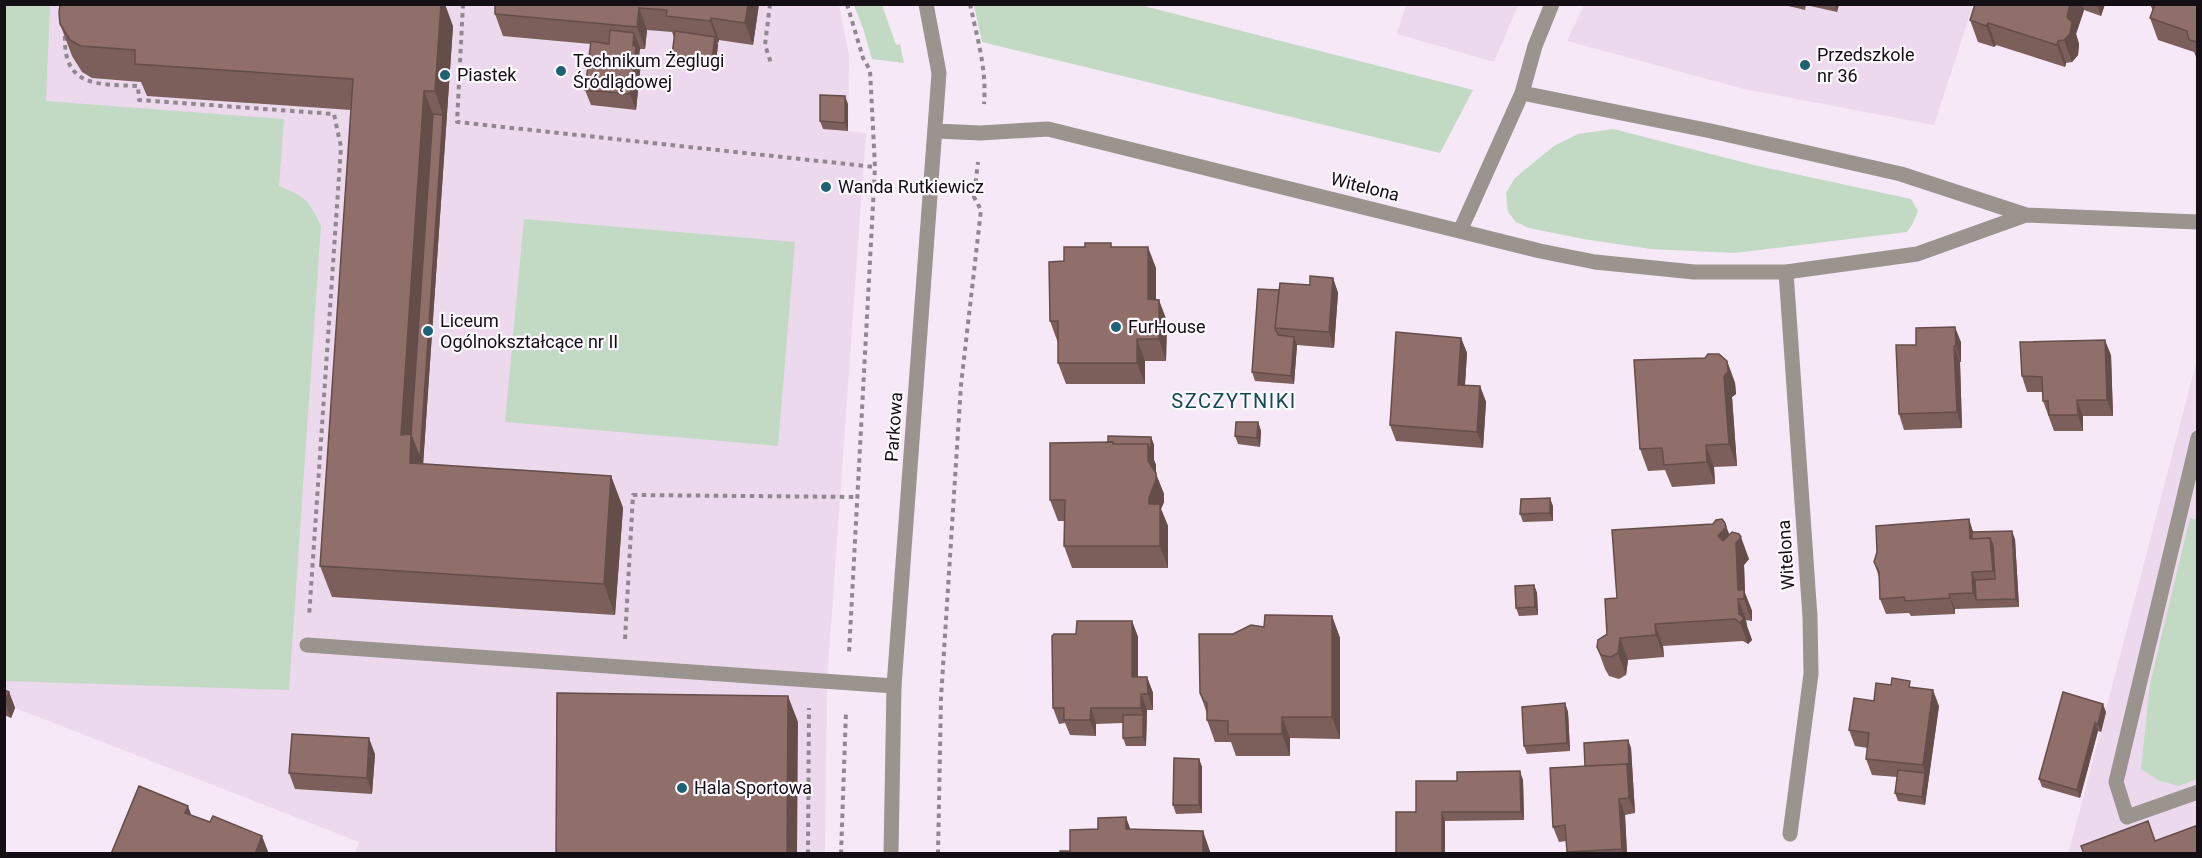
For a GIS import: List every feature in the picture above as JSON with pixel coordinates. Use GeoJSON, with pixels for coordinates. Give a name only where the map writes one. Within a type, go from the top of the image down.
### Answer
{"type":"FeatureCollection","features":[{"type":"Feature","properties":{"kind":"street","name":"Parkowa"},"geometry":{"type":"LineString","coordinates":[[891,854],[894,686],[937,131],[939,73],[926,4]]}},
{"type":"Feature","properties":{"kind":"street"},"geometry":{"type":"LineString","coordinates":[[1460,231],[1522,93],[1535,46],[1552,4]]}},
{"type":"Feature","properties":{"kind":"street","name":"Witelona"},"geometry":{"type":"LineString","coordinates":[[1522,93],[1711,131],[1900,174],[2026,215],[2198,222]]}},
{"type":"Feature","properties":{"kind":"street","name":"Witelona"},"geometry":{"type":"LineString","coordinates":[[937,131],[981,133],[1048,129],[1540,251],[1595,262],[1694,272],[1786,272],[1917,254],[2026,215]]}},
{"type":"Feature","properties":{"kind":"street","name":"Witelona"},"geometry":{"type":"LineString","coordinates":[[1786,272],[1810,617],[1811,674],[1790,834]]}},
{"type":"Feature","properties":{"kind":"street"},"geometry":{"type":"LineString","coordinates":[[2198,438],[2116,782],[2127,817],[2198,792]]}},
{"type":"Feature","properties":{"kind":"street"},"geometry":{"type":"LineString","coordinates":[[307,645],[894,686]]}},
{"type":"Feature","properties":{"kind":"path"},"geometry":{"type":"LineString","coordinates":[[464,4],[457,122],[875,167]]}},
{"type":"Feature","properties":{"kind":"path"},"geometry":{"type":"LineString","coordinates":[[770,4],[765,45],[771,63]]}},
{"type":"Feature","properties":{"kind":"path"},"geometry":{"type":"LineString","coordinates":[[841,854],[844,747],[875,167],[870,70],[863,58],[847,4]]}},
{"type":"Feature","properties":{"kind":"path"},"geometry":{"type":"LineString","coordinates":[[938,854],[941,698],[962,385],[981,210],[974,197],[985,90],[983,68],[970,4]]}},
{"type":"Feature","properties":{"kind":"path"},"geometry":{"type":"LineString","coordinates":[[67,28],[65,48],[70,69],[83,80],[103,84],[138,86],[139,100],[334,114],[341,147],[307,645]]}},
{"type":"Feature","properties":{"kind":"path"},"geometry":{"type":"LineString","coordinates":[[624,667],[633,495],[857,497]]}},
{"type":"Feature","properties":{"kind":"path"},"geometry":{"type":"LineString","coordinates":[[808,854],[810,704]]}},
{"type":"Feature","properties":{"kind":"shaded area"},"geometry":{"type":"Polygon","coordinates":[[[1406,4],[1518,5],[1494,62],[1397,34],[1406,4]]]}},
{"type":"Feature","properties":{"kind":"shaded area","name":"Liceum Ogólnokształcące nr II"},"geometry":{"type":"Polygon","coordinates":[[[4,5],[839,5],[849,56],[848,131],[866,133],[827,681],[825,853],[355,853],[359,842],[5,704],[4,5]]]}},
{"type":"Feature","properties":{"kind":"shaded area","name":"Przedszkole nr 36"},"geometry":{"type":"Polygon","coordinates":[[[1584,5],[1973,5],[1934,125],[1744,89],[1567,41],[1584,5]]]}},
{"type":"Feature","properties":{"kind":"shaded area"},"geometry":{"type":"Polygon","coordinates":[[[2197,359],[2197,853],[2068,854],[2081,806],[2197,359]]]}},
{"type":"Feature","properties":{"kind":"green space"},"geometry":{"type":"Polygon","coordinates":[[[4,5],[50,5],[46,101],[284,119],[279,186],[306,200],[321,226],[289,690],[5,681],[4,5]]]}},
{"type":"Feature","properties":{"kind":"green space"},"geometry":{"type":"Polygon","coordinates":[[[854,5],[882,5],[896,45],[900,44],[904,63],[872,59],[854,5]]]}},
{"type":"Feature","properties":{"kind":"green space"},"geometry":{"type":"Polygon","coordinates":[[[974,5],[1140,5],[1473,90],[1440,153],[982,42],[974,5]]]}},
{"type":"Feature","properties":{"kind":"green space"},"geometry":{"type":"Polygon","coordinates":[[[1613,129],[1758,166],[1911,199],[1918,211],[1907,232],[1734,253],[1651,249],[1583,239],[1529,228],[1516,222],[1508,212],[1506,193],[1515,178],[1554,146],[1578,134],[1613,129]]]}},
{"type":"Feature","properties":{"kind":"green space"},"geometry":{"type":"Polygon","coordinates":[[[524,219],[795,242],[778,446],[505,422],[524,219]]]}},
{"type":"Feature","properties":{"kind":"green space"},"geometry":{"type":"Polygon","coordinates":[[[2190,518],[2198,520],[2198,779],[2178,786],[2158,780],[2141,769],[2150,684],[2190,518]]]}},
{"type":"Feature","properties":{"kind":"building"},"geometry":{"type":"Polygon","coordinates":[[[60,4],[441,4],[435,91],[424,91],[401,435],[411,434],[410,463],[611,476],[604,584],[320,566],[353,79],[135,64],[135,50],[81,46],[70,40],[60,24],[60,4]]]}},
{"type":"Feature","properties":{"kind":"building"},"geometry":{"type":"Polygon","coordinates":[[[495,4],[748,4],[745,23],[711,18],[710,21],[666,16],[667,10],[639,8],[637,27],[495,14],[495,4]]]}},
{"type":"Feature","properties":{"kind":"building"},"geometry":{"type":"Polygon","coordinates":[[[1975,4],[2070,4],[2067,17],[2072,22],[2070,34],[2064,40],[2058,41],[2057,45],[1988,23],[1986,26],[1970,20],[1975,4]]]}},
{"type":"Feature","properties":{"kind":"building"},"geometry":{"type":"Polygon","coordinates":[[[2155,4],[2198,4],[2198,42],[2189,40],[2187,31],[2150,18],[2155,4]]]}},
{"type":"Feature","properties":{"kind":"building"},"geometry":{"type":"Polygon","coordinates":[[[610,30],[634,33],[633,46],[636,46],[630,94],[585,90],[591,41],[609,44],[610,30]]]}},
{"type":"Feature","properties":{"kind":"building"},"geometry":{"type":"Polygon","coordinates":[[[675,31],[715,37],[712,60],[672,55],[675,31]]]}},
{"type":"Feature","properties":{"kind":"building"},"geometry":{"type":"Polygon","coordinates":[[[820,95],[845,96],[845,123],[820,121],[820,95]]]}},
{"type":"Feature","properties":{"kind":"building"},"geometry":{"type":"Polygon","coordinates":[[[433,114],[443,115],[420,458],[411,435],[433,114]]]}},
{"type":"Feature","properties":{"kind":"building"},"geometry":{"type":"Polygon","coordinates":[[[1085,243],[1111,243],[1111,247],[1148,247],[1148,299],[1159,300],[1159,339],[1137,339],[1137,363],[1058,363],[1058,321],[1050,321],[1049,262],[1064,261],[1064,247],[1085,247],[1085,243]]]}},
{"type":"Feature","properties":{"kind":"building"},"geometry":{"type":"Polygon","coordinates":[[[1310,276],[1333,278],[1329,332],[1275,328],[1280,283],[1310,285],[1310,276]]]}},
{"type":"Feature","properties":{"kind":"building"},"geometry":{"type":"Polygon","coordinates":[[[1258,289],[1279,290],[1275,328],[1278,335],[1294,337],[1291,376],[1252,372],[1258,289]]]}},
{"type":"Feature","properties":{"kind":"building"},"geometry":{"type":"Polygon","coordinates":[[[1955,327],[1957,412],[1899,414],[1896,345],[1916,345],[1916,328],[1955,327]]]}},
{"type":"Feature","properties":{"kind":"building"},"geometry":{"type":"Polygon","coordinates":[[[1396,332],[1461,338],[1458,385],[1480,386],[1477,432],[1390,425],[1396,332]]]}},
{"type":"Feature","properties":{"kind":"building"},"geometry":{"type":"Polygon","coordinates":[[[2105,340],[2107,400],[2077,400],[2078,415],[2049,415],[2048,401],[2043,401],[2042,377],[2022,376],[2020,342],[2105,340]]]}},
{"type":"Feature","properties":{"kind":"building"},"geometry":{"type":"Polygon","coordinates":[[[1708,354],[1719,354],[1727,361],[1728,372],[1724,376],[1729,444],[1706,445],[1707,462],[1664,465],[1662,448],[1640,449],[1634,360],[1705,358],[1708,354]]]}},
{"type":"Feature","properties":{"kind":"building"},"geometry":{"type":"Polygon","coordinates":[[[1236,422],[1258,422],[1257,438],[1235,436],[1236,422]]]}},
{"type":"Feature","properties":{"kind":"building"},"geometry":{"type":"Polygon","coordinates":[[[1108,436],[1151,437],[1151,452],[1148,444],[1114,444],[1108,442],[1108,436]]]}},
{"type":"Feature","properties":{"kind":"building"},"geometry":{"type":"Polygon","coordinates":[[[1113,442],[1113,444],[1148,444],[1148,461],[1156,473],[1149,504],[1160,504],[1160,546],[1064,546],[1065,500],[1050,500],[1050,443],[1113,442]]]}},
{"type":"Feature","properties":{"kind":"building"},"geometry":{"type":"Polygon","coordinates":[[[1550,498],[1550,513],[1520,514],[1521,499],[1550,498]]]}},
{"type":"Feature","properties":{"kind":"building"},"geometry":{"type":"Polygon","coordinates":[[[1722,519],[1726,527],[1718,536],[1723,541],[1732,532],[1741,537],[1736,543],[1738,590],[1744,590],[1744,599],[1738,599],[1739,614],[1744,618],[1740,623],[1735,619],[1655,624],[1656,635],[1620,638],[1618,653],[1611,657],[1601,655],[1597,647],[1598,640],[1607,634],[1605,599],[1617,598],[1612,530],[1713,524],[1716,520],[1722,519]]]}},
{"type":"Feature","properties":{"kind":"building"},"geometry":{"type":"Polygon","coordinates":[[[1969,519],[1970,539],[1990,538],[1993,571],[1972,572],[1973,593],[1949,594],[1950,598],[1905,601],[1904,597],[1880,599],[1879,572],[1874,562],[1877,552],[1876,526],[1969,519]]]}},
{"type":"Feature","properties":{"kind":"building"},"geometry":{"type":"Polygon","coordinates":[[[2012,531],[2016,599],[1976,600],[1975,580],[1995,579],[1993,546],[1990,538],[1972,539],[1972,532],[2012,531]]]}},
{"type":"Feature","properties":{"kind":"building"},"geometry":{"type":"Polygon","coordinates":[[[1534,585],[1535,607],[1516,608],[1515,586],[1534,585]]]}},
{"type":"Feature","properties":{"kind":"building"},"geometry":{"type":"Polygon","coordinates":[[[1265,615],[1332,616],[1332,717],[1282,717],[1282,734],[1228,734],[1228,721],[1207,720],[1207,703],[1200,693],[1199,634],[1233,634],[1251,625],[1264,627],[1265,615]]]}},
{"type":"Feature","properties":{"kind":"building"},"geometry":{"type":"Polygon","coordinates":[[[1077,621],[1132,621],[1132,677],[1147,677],[1148,694],[1141,694],[1141,708],[1091,708],[1090,720],[1064,720],[1064,708],[1053,708],[1052,636],[1054,634],[1076,634],[1077,621]]]}},
{"type":"Feature","properties":{"kind":"building"},"geometry":{"type":"Polygon","coordinates":[[[1892,678],[1910,681],[1909,687],[1933,690],[1923,765],[1866,759],[1869,733],[1849,730],[1854,698],[1874,701],[1876,683],[1891,685],[1892,678]]]}},
{"type":"Feature","properties":{"kind":"building"},"geometry":{"type":"Polygon","coordinates":[[[4,690],[9,692],[5,702],[4,702],[4,690]]]}},
{"type":"Feature","properties":{"kind":"building"},"geometry":{"type":"Polygon","coordinates":[[[2063,692],[2103,704],[2098,724],[2095,723],[2077,790],[2039,779],[2063,692]]]}},
{"type":"Feature","properties":{"kind":"building","name":"Hala Sportowa"},"geometry":{"type":"Polygon","coordinates":[[[557,693],[788,696],[787,854],[556,854],[557,693]]]}},
{"type":"Feature","properties":{"kind":"building"},"geometry":{"type":"Polygon","coordinates":[[[1565,703],[1567,743],[1524,746],[1522,707],[1565,703]]]}},
{"type":"Feature","properties":{"kind":"building"},"geometry":{"type":"Polygon","coordinates":[[[1123,715],[1143,715],[1143,737],[1123,738],[1123,715]]]}},
{"type":"Feature","properties":{"kind":"building"},"geometry":{"type":"Polygon","coordinates":[[[292,734],[369,738],[367,778],[289,773],[292,734]]]}},
{"type":"Feature","properties":{"kind":"building"},"geometry":{"type":"Polygon","coordinates":[[[1628,740],[1629,771],[1627,764],[1585,766],[1584,743],[1628,740]]]}},
{"type":"Feature","properties":{"kind":"building"},"geometry":{"type":"Polygon","coordinates":[[[1174,758],[1199,759],[1199,805],[1173,805],[1174,758]]]}},
{"type":"Feature","properties":{"kind":"building"},"geometry":{"type":"Polygon","coordinates":[[[1627,764],[1629,798],[1619,799],[1622,849],[1567,852],[1565,825],[1553,827],[1550,768],[1627,764]]]}},
{"type":"Feature","properties":{"kind":"building"},"geometry":{"type":"Polygon","coordinates":[[[1898,770],[1925,773],[1922,797],[1895,793],[1898,770]]]}},
{"type":"Feature","properties":{"kind":"building"},"geometry":{"type":"Polygon","coordinates":[[[1520,771],[1521,812],[1442,812],[1442,854],[1396,854],[1396,812],[1416,812],[1416,781],[1457,781],[1457,772],[1520,771]]]}},
{"type":"Feature","properties":{"kind":"building"},"geometry":{"type":"Polygon","coordinates":[[[139,786],[188,806],[185,813],[210,822],[213,816],[262,836],[255,854],[111,854],[139,786]]]}},
{"type":"Feature","properties":{"kind":"building"},"geometry":{"type":"Polygon","coordinates":[[[1126,817],[1126,829],[1203,831],[1203,854],[1060,854],[1060,851],[1070,851],[1070,830],[1098,829],[1098,818],[1126,817]]]}},
{"type":"Feature","properties":{"kind":"building"},"geometry":{"type":"Polygon","coordinates":[[[2148,821],[2155,841],[2198,825],[2198,854],[2084,854],[2081,846],[2148,821]]]}},
{"type":"Feature","properties":{"kind":"place","name":"Przedszkole nr 36"},"geometry":{"type":"Point","coordinates":[1805,65]}},
{"type":"Feature","properties":{"kind":"place","name":"Technikum Żeglugi Śródlądowej"},"geometry":{"type":"Point","coordinates":[561,71]}},
{"type":"Feature","properties":{"kind":"place","name":"Piastek"},"geometry":{"type":"Point","coordinates":[445,75]}},
{"type":"Feature","properties":{"kind":"place","name":"Wanda Rutkiewicz"},"geometry":{"type":"Point","coordinates":[826,187]}},
{"type":"Feature","properties":{"kind":"place","name":"FurHouse"},"geometry":{"type":"Point","coordinates":[1116,327]}},
{"type":"Feature","properties":{"kind":"place","name":"Liceum Ogólnokształcące nr II"},"geometry":{"type":"Point","coordinates":[428,331]}},
{"type":"Feature","properties":{"kind":"place","name":"Hala Sportowa"},"geometry":{"type":"Point","coordinates":[682,788]}},
{"type":"Feature","properties":{"kind":"district","name":"SZCZYTNIKI"},"geometry":{"type":"Point","coordinates":[1234,401]}}]}
